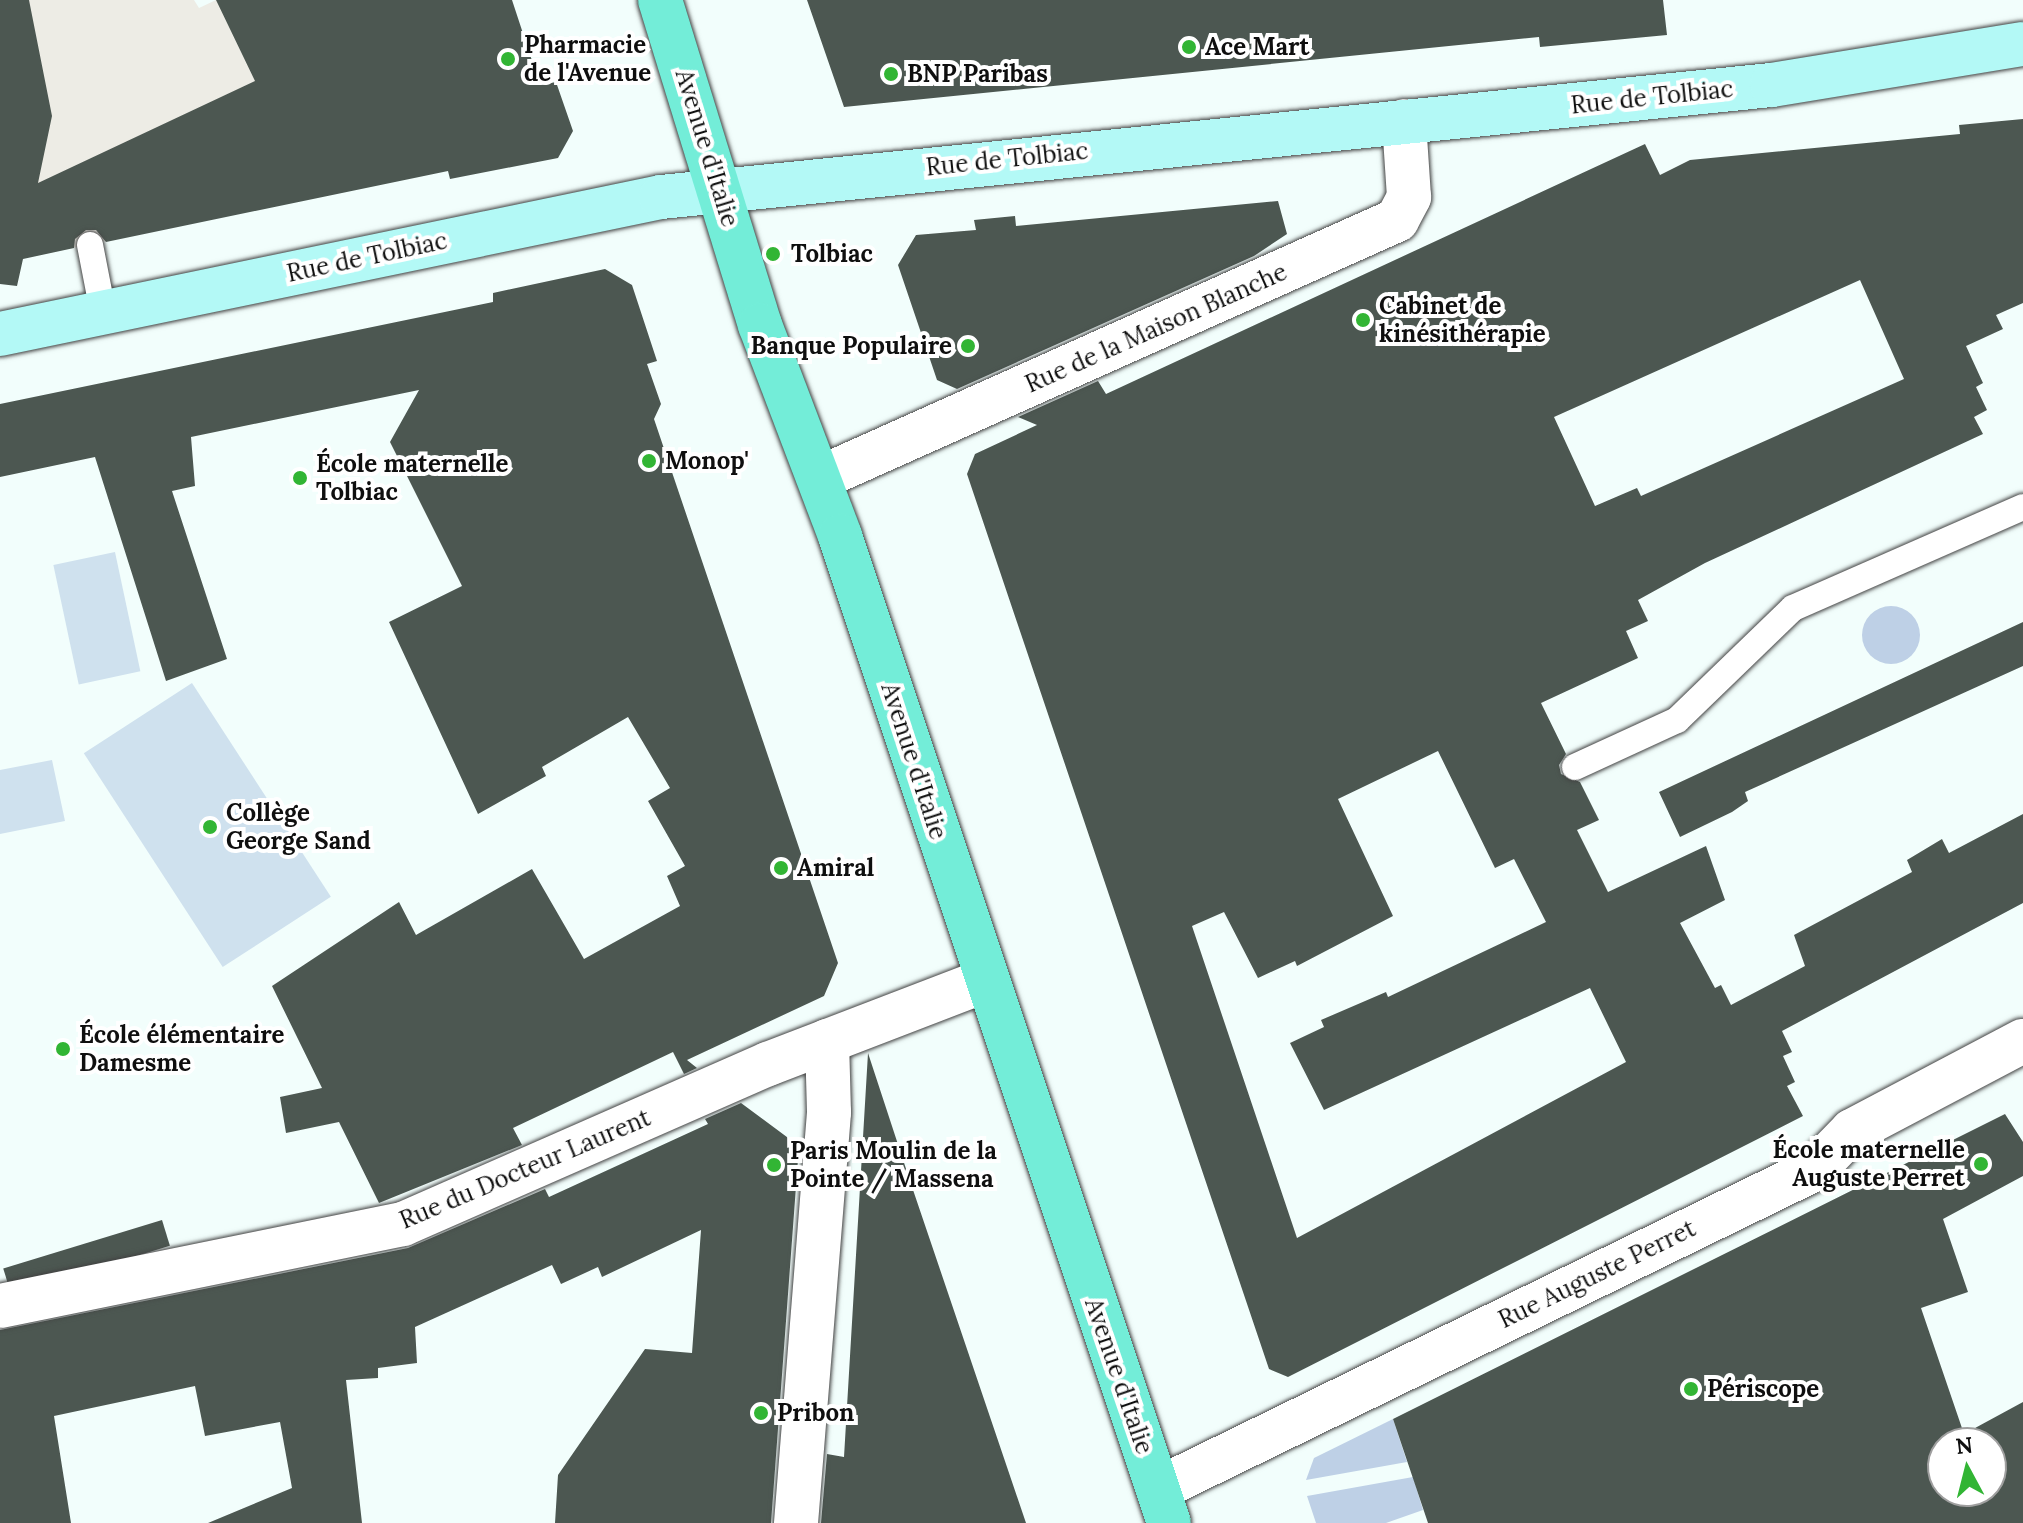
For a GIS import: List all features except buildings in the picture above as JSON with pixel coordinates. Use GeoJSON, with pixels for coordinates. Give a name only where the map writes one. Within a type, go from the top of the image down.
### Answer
{"type":"FeatureCollection","features":[{"type":"Feature","properties":{"kind":"main road","name":"Avenue d'Italie"},"geometry":{"type":"LineString","coordinates":[[660,0],[760,325],[820,478],[984,981],[1164,1506]]}},
{"type":"Feature","properties":{"kind":"main road","name":"Rue de Tolbiac"},"geometry":{"type":"LineString","coordinates":[[0,334],[618,204],[719,189],[1772,85],[2023,44]]}},
{"type":"Feature","properties":{"kind":"street","name":"Rue de la Maison Blanche"},"geometry":{"type":"LineString","coordinates":[[820,478],[1397,220],[1409,197],[1404,121]]}},
{"type":"Feature","properties":{"kind":"street","name":"Rue du Docteur Laurent"},"geometry":{"type":"LineString","coordinates":[[0,1306],[403,1224],[827,1041],[984,981]]}},
{"type":"Feature","properties":{"kind":"street"},"geometry":{"type":"LineString","coordinates":[[796,1523],[829,1112],[827,1041]]}},
{"type":"Feature","properties":{"kind":"street","name":"Rue Auguste Perret"},"geometry":{"type":"LineString","coordinates":[[1164,1506],[1815,1169],[1852,1131],[2023,1041]]}},
{"type":"Feature","properties":{"kind":"lane"},"geometry":{"type":"LineString","coordinates":[[90,245],[103,312]]}},
{"type":"Feature","properties":{"kind":"lane"},"geometry":{"type":"LineString","coordinates":[[1575,767],[1677,720],[1793,608],[2023,507]]}},
{"type":"Feature","properties":{"kind":"shaded area"},"geometry":{"type":"Polygon","coordinates":[[[0,0],[194,0],[199,8],[216,0],[512,0],[116,239],[0,263],[0,0]]]}},
{"type":"Feature","properties":{"kind":"shaded area"},"geometry":{"type":"Polygon","coordinates":[[[115,552],[140,671],[79,684],[53,565],[115,552]]]}},
{"type":"Feature","properties":{"kind":"shaded area"},"geometry":{"type":"Polygon","coordinates":[[[1891,606],[1911,615],[1920,635],[1911,655],[1891,664],[1871,655],[1862,635],[1871,615],[1891,606]]]}},
{"type":"Feature","properties":{"kind":"shaded area"},"geometry":{"type":"Polygon","coordinates":[[[192,683],[331,897],[223,967],[84,753],[192,683]]]}},
{"type":"Feature","properties":{"kind":"shaded area"},"geometry":{"type":"Polygon","coordinates":[[[52,760],[65,821],[0,834],[0,770],[52,760]]]}},
{"type":"Feature","properties":{"kind":"shaded area"},"geometry":{"type":"Polygon","coordinates":[[[1393,1419],[1407,1462],[1306,1480],[1314,1458],[1393,1419]]]}},
{"type":"Feature","properties":{"kind":"shaded area"},"geometry":{"type":"Polygon","coordinates":[[[1413,1477],[1423,1510],[1386,1523],[1316,1523],[1307,1496],[1413,1477]]]}},
{"type":"Feature","properties":{"kind":"place","name":"Ace Mart"},"geometry":{"type":"Point","coordinates":[1189,47]}},
{"type":"Feature","properties":{"kind":"place","name":"Pharmacie de l'Avenue"},"geometry":{"type":"Point","coordinates":[508,59]}},
{"type":"Feature","properties":{"kind":"place","name":"BNP Paribas"},"geometry":{"type":"Point","coordinates":[891,74]}},
{"type":"Feature","properties":{"kind":"place","name":"Tolbiac"},"geometry":{"type":"Point","coordinates":[773,254]}},
{"type":"Feature","properties":{"kind":"place","name":"Cabinet de kinésithérapie"},"geometry":{"type":"Point","coordinates":[1363,320]}},
{"type":"Feature","properties":{"kind":"place","name":"Banque Populaire"},"geometry":{"type":"Point","coordinates":[968,346]}},
{"type":"Feature","properties":{"kind":"place","name":"Monop'"},"geometry":{"type":"Point","coordinates":[649,461]}},
{"type":"Feature","properties":{"kind":"place","name":"École maternelle Tolbiac"},"geometry":{"type":"Point","coordinates":[300,478]}},
{"type":"Feature","properties":{"kind":"place","name":"Collège George Sand"},"geometry":{"type":"Point","coordinates":[210,827]}},
{"type":"Feature","properties":{"kind":"place","name":"Amiral"},"geometry":{"type":"Point","coordinates":[781,868]}},
{"type":"Feature","properties":{"kind":"place","name":"École élémentaire Damesme"},"geometry":{"type":"Point","coordinates":[63,1049]}},
{"type":"Feature","properties":{"kind":"place","name":"École maternelle Auguste Perret"},"geometry":{"type":"Point","coordinates":[1981,1164]}},
{"type":"Feature","properties":{"kind":"place","name":"Paris Moulin de la Pointe / Massena"},"geometry":{"type":"Point","coordinates":[774,1165]}},
{"type":"Feature","properties":{"kind":"place","name":"Périscope"},"geometry":{"type":"Point","coordinates":[1691,1389]}},
{"type":"Feature","properties":{"kind":"place","name":"Pribon"},"geometry":{"type":"Point","coordinates":[761,1413]}}]}
